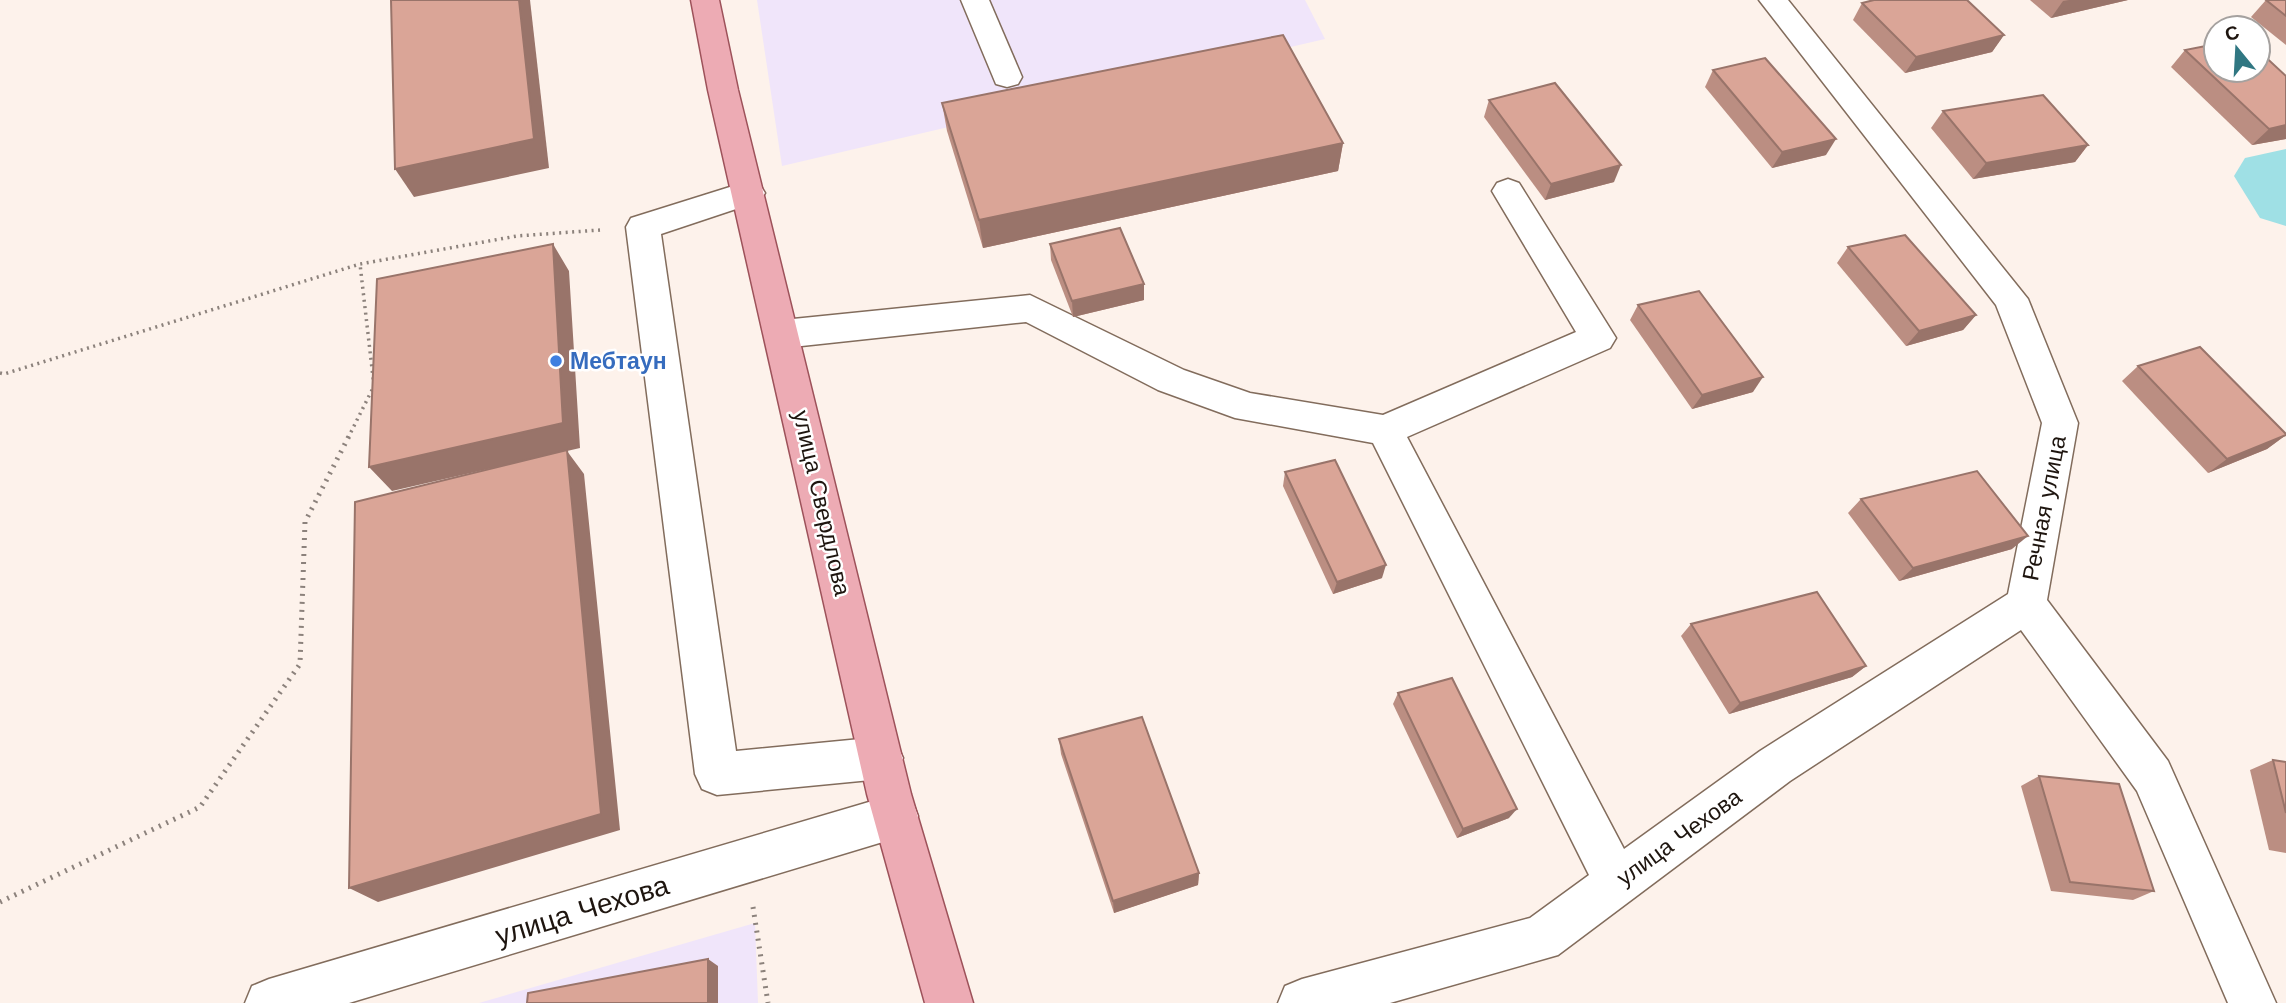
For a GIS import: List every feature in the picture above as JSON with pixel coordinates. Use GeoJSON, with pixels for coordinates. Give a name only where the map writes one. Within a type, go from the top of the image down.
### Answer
{"type":"FeatureCollection","features":[{"type":"Feature","properties":{"kind":"main road","name":"улица Свердлова"},"geometry":{"type":"LineString","coordinates":[[705,0],[881,758],[949,1003]]}},
{"type":"Feature","properties":{"kind":"street"},"geometry":{"type":"LineString","coordinates":[[975,0],[1007,77]]}},
{"type":"Feature","properties":{"kind":"street","name":"Речная улица"},"geometry":{"type":"LineString","coordinates":[[1780,1],[2011,299],[2060,423],[2026,604],[2153,776],[2252,1003]]}},
{"type":"Feature","properties":{"kind":"street"},"geometry":{"type":"LineString","coordinates":[[783,334],[1030,308],[1171,380],[1248,408],[1385,430],[1598,338],[1508,191]]}},
{"type":"Feature","properties":{"kind":"street"},"geometry":{"type":"LineString","coordinates":[[749,193],[643,227],[717,774],[881,758]]}},
{"type":"Feature","properties":{"kind":"street"},"geometry":{"type":"LineString","coordinates":[[1385,430],[1617,882]]}},
{"type":"Feature","properties":{"kind":"street","name":"улица Чехова"},"geometry":{"type":"LineString","coordinates":[[1302,1003],[1541,938],[1775,766],[2026,604]]}},
{"type":"Feature","properties":{"kind":"street","name":"улица Чехова"},"geometry":{"type":"LineString","coordinates":[[269,1003],[896,816]]}},
{"type":"Feature","properties":{"kind":"path"},"geometry":{"type":"LineString","coordinates":[[0,373],[4,374],[360,264],[517,236],[643,227]]}},
{"type":"Feature","properties":{"kind":"path"},"geometry":{"type":"LineString","coordinates":[[0,902],[200,807],[300,664],[305,522],[374,386],[360,264]]}},
{"type":"Feature","properties":{"kind":"path"},"geometry":{"type":"LineString","coordinates":[[746,862],[768,1003]]}},
{"type":"Feature","properties":{"kind":"shaded area"},"geometry":{"type":"Polygon","coordinates":[[[757,0],[1305,0],[1325,39],[782,166],[757,0]]]}},
{"type":"Feature","properties":{"kind":"shaded area"},"geometry":{"type":"Polygon","coordinates":[[[755,923],[758,1003],[479,1003],[755,923]]]}},
{"type":"Feature","properties":{"kind":"building"},"geometry":{"type":"Polygon","coordinates":[[[391,0],[519,0],[534,139],[395,169],[391,0]]]}},
{"type":"Feature","properties":{"kind":"building"},"geometry":{"type":"Polygon","coordinates":[[[1874,0],[1967,0],[2004,35],[1916,57],[1862,3],[1874,0]]]}},
{"type":"Feature","properties":{"kind":"building"},"geometry":{"type":"Polygon","coordinates":[[[2266,0],[2286,0],[2286,16],[2266,0]]]}},
{"type":"Feature","properties":{"kind":"building"},"geometry":{"type":"Polygon","coordinates":[[[1283,35],[1343,143],[979,220],[942,103],[1283,35]]]}},
{"type":"Feature","properties":{"kind":"building"},"geometry":{"type":"Polygon","coordinates":[[[2202,47],[2202,66],[2185,50],[2202,47]]]}},
{"type":"Feature","properties":{"kind":"building"},"geometry":{"type":"Polygon","coordinates":[[[1765,58],[1836,139],[1782,152],[1713,70],[1765,58]]]}},
{"type":"Feature","properties":{"kind":"building"},"geometry":{"type":"Polygon","coordinates":[[[2272,63],[2286,76],[2286,125],[2269,129],[2221,84],[2272,84],[2272,63]]]}},
{"type":"Feature","properties":{"kind":"building"},"geometry":{"type":"Polygon","coordinates":[[[1555,83],[1621,165],[1551,184],[1489,100],[1555,83]]]}},
{"type":"Feature","properties":{"kind":"building"},"geometry":{"type":"Polygon","coordinates":[[[2043,95],[2088,145],[1986,163],[1943,111],[2043,95]]]}},
{"type":"Feature","properties":{"kind":"building"},"geometry":{"type":"Polygon","coordinates":[[[1120,228],[1144,284],[1072,301],[1050,244],[1120,228]]]}},
{"type":"Feature","properties":{"kind":"building"},"geometry":{"type":"Polygon","coordinates":[[[1905,235],[1976,315],[1919,331],[1848,247],[1905,235]]]}},
{"type":"Feature","properties":{"kind":"building"},"geometry":{"type":"Polygon","coordinates":[[[553,244],[563,423],[369,467],[377,279],[553,244]]]}},
{"type":"Feature","properties":{"kind":"building"},"geometry":{"type":"Polygon","coordinates":[[[1699,291],[1763,377],[1702,395],[1638,305],[1699,291]]]}},
{"type":"Feature","properties":{"kind":"building"},"geometry":{"type":"Polygon","coordinates":[[[2200,347],[2286,435],[2227,459],[2138,366],[2200,347]]]}},
{"type":"Feature","properties":{"kind":"building"},"geometry":{"type":"Polygon","coordinates":[[[567,450],[601,814],[349,888],[355,502],[567,450]]]}},
{"type":"Feature","properties":{"kind":"building"},"geometry":{"type":"Polygon","coordinates":[[[1335,460],[1386,565],[1337,582],[1285,472],[1335,460]]]}},
{"type":"Feature","properties":{"kind":"building"},"geometry":{"type":"Polygon","coordinates":[[[1977,471],[2028,536],[1913,568],[1861,499],[1977,471]]]}},
{"type":"Feature","properties":{"kind":"building"},"geometry":{"type":"Polygon","coordinates":[[[1817,592],[1866,666],[1740,703],[1691,624],[1817,592]]]}},
{"type":"Feature","properties":{"kind":"building"},"geometry":{"type":"Polygon","coordinates":[[[1452,678],[1517,809],[1463,829],[1398,693],[1452,678]]]}},
{"type":"Feature","properties":{"kind":"building"},"geometry":{"type":"Polygon","coordinates":[[[1142,717],[1199,873],[1113,901],[1059,739],[1142,717]]]}},
{"type":"Feature","properties":{"kind":"building"},"geometry":{"type":"Polygon","coordinates":[[[2273,760],[2286,762],[2286,813],[2273,760]]]}},
{"type":"Feature","properties":{"kind":"building"},"geometry":{"type":"Polygon","coordinates":[[[2039,776],[2119,784],[2154,891],[2070,882],[2039,776]]]}},
{"type":"Feature","properties":{"kind":"building"},"geometry":{"type":"Polygon","coordinates":[[[708,959],[708,1003],[527,1003],[528,993],[708,959]]]}},
{"type":"Feature","properties":{"kind":"waterway"},"geometry":{"type":"LineString","coordinates":[[2286,174],[2270,176],[2286,200]]}},
{"type":"Feature","properties":{"kind":"place","name":"Мебтаун"},"geometry":{"type":"Point","coordinates":[556,361]}}]}
